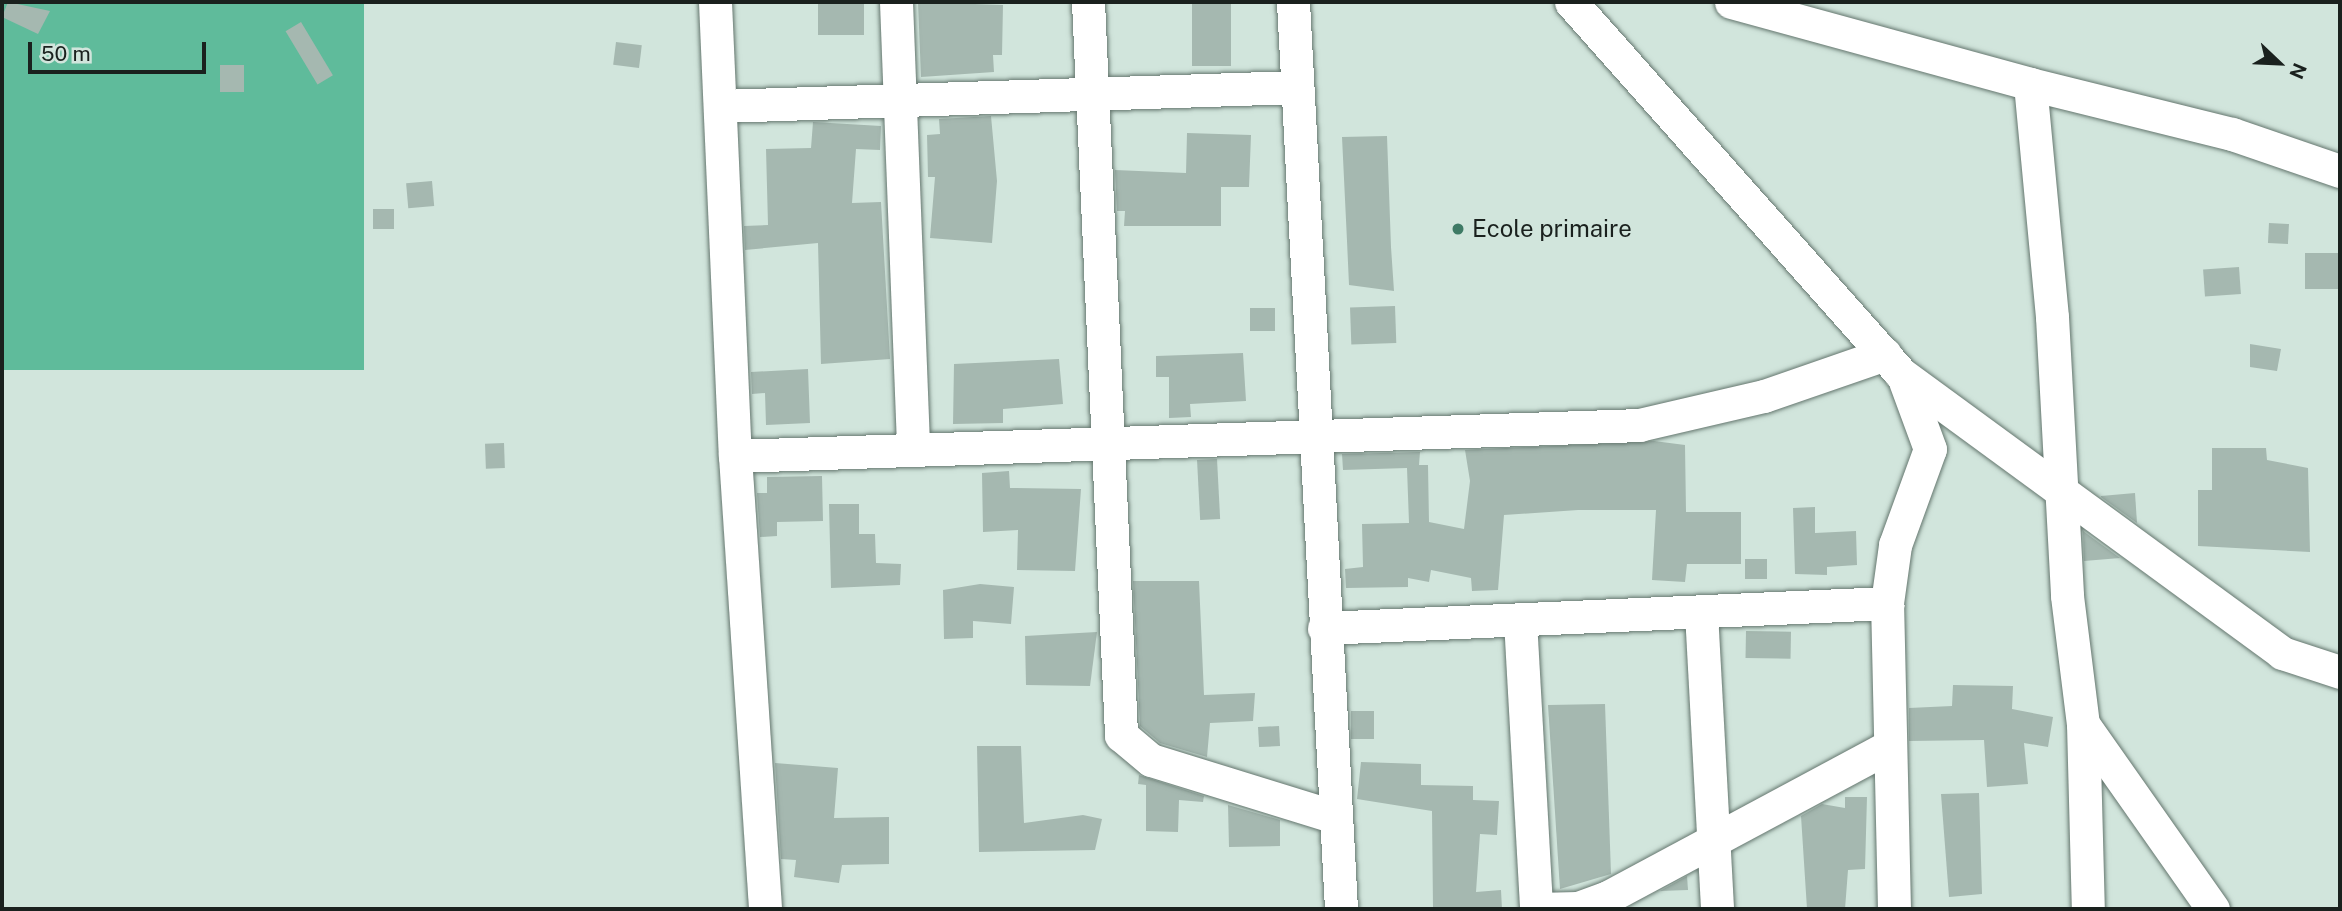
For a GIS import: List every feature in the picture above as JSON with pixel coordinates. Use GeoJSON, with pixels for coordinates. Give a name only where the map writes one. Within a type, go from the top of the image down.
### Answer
{"type":"FeatureCollection","features":[{"type":"Feature","properties":{"kind":"street"},"geometry":{"type":"LineString","coordinates":[[715,2],[735,456],[765,909]]}},
{"type":"Feature","properties":{"kind":"street"},"geometry":{"type":"LineString","coordinates":[[897,2],[913,450]]}},
{"type":"Feature","properties":{"kind":"street"},"geometry":{"type":"LineString","coordinates":[[1088,2],[1121,735],[1151,760],[1335,817]]}},
{"type":"Feature","properties":{"kind":"street"},"geometry":{"type":"LineString","coordinates":[[1293,2],[1324,628],[1341,909]]}},
{"type":"Feature","properties":{"kind":"street"},"geometry":{"type":"LineString","coordinates":[[1571,2],[1893,363],[1921,410],[1930,449],[1895,545],[1887,603],[1886,748],[1894,909]]}},
{"type":"Feature","properties":{"kind":"street"},"geometry":{"type":"LineString","coordinates":[[1731,2],[2030,84],[2232,134],[2340,171]]}},
{"type":"Feature","properties":{"kind":"street"},"geometry":{"type":"LineString","coordinates":[[2030,84],[2061,487],[2083,724],[2088,909]]}},
{"type":"Feature","properties":{"kind":"street"},"geometry":{"type":"LineString","coordinates":[[721,106],[1094,96],[1297,87]]}},
{"type":"Feature","properties":{"kind":"street"},"geometry":{"type":"LineString","coordinates":[[735,456],[1639,425],[1893,363]]}},
{"type":"Feature","properties":{"kind":"street"},"geometry":{"type":"LineString","coordinates":[[1893,363],[2282,653],[2340,672]]}},
{"type":"Feature","properties":{"kind":"street"},"geometry":{"type":"LineString","coordinates":[[1324,628],[1887,603]]}},
{"type":"Feature","properties":{"kind":"street"},"geometry":{"type":"LineString","coordinates":[[1701,612],[1717,909]]}},
{"type":"Feature","properties":{"kind":"street"},"geometry":{"type":"LineString","coordinates":[[1520,620],[1536,909],[1578,908],[1608,897],[1713,836],[1886,748]]}},
{"type":"Feature","properties":{"kind":"street"},"geometry":{"type":"LineString","coordinates":[[2083,724],[2213,909]]}},
{"type":"Feature","properties":{"kind":"green space"},"geometry":{"type":"Polygon","coordinates":[[[2,2],[364,2],[364,370],[2,370],[2,2]]]}},
{"type":"Feature","properties":{"kind":"building"},"geometry":{"type":"Polygon","coordinates":[[[8,2],[50,11],[38,34],[2,17],[8,2]]]}},
{"type":"Feature","properties":{"kind":"building"},"geometry":{"type":"Polygon","coordinates":[[[818,2],[864,2],[864,35],[818,35],[818,2]]]}},
{"type":"Feature","properties":{"kind":"building"},"geometry":{"type":"Polygon","coordinates":[[[918,2],[1003,5],[1002,55],[993,55],[994,72],[921,77],[918,2]]]}},
{"type":"Feature","properties":{"kind":"building"},"geometry":{"type":"Polygon","coordinates":[[[1192,2],[1231,2],[1231,66],[1192,66],[1192,2]]]}},
{"type":"Feature","properties":{"kind":"building"},"geometry":{"type":"Polygon","coordinates":[[[301,22],[333,75],[318,84],[286,31],[301,22]]]}},
{"type":"Feature","properties":{"kind":"building"},"geometry":{"type":"Polygon","coordinates":[[[616,42],[642,45],[639,68],[613,65],[616,42]]]}},
{"type":"Feature","properties":{"kind":"building"},"geometry":{"type":"Polygon","coordinates":[[[220,65],[244,65],[244,92],[220,92],[220,65]]]}},
{"type":"Feature","properties":{"kind":"building"},"geometry":{"type":"Polygon","coordinates":[[[991,116],[997,181],[992,243],[930,238],[935,177],[928,177],[927,135],[940,134],[939,119],[991,116]]]}},
{"type":"Feature","properties":{"kind":"building"},"geometry":{"type":"Polygon","coordinates":[[[813,122],[881,126],[880,150],[856,149],[852,203],[881,202],[890,359],[821,364],[818,243],[745,250],[744,226],[768,225],[766,149],[811,148],[813,122]]]}},
{"type":"Feature","properties":{"kind":"building"},"geometry":{"type":"Polygon","coordinates":[[[1187,133],[1251,135],[1249,187],[1221,187],[1221,226],[1124,226],[1125,211],[1117,211],[1115,170],[1186,173],[1187,133]]]}},
{"type":"Feature","properties":{"kind":"building"},"geometry":{"type":"Polygon","coordinates":[[[1387,136],[1394,291],[1349,285],[1342,137],[1387,136]]]}},
{"type":"Feature","properties":{"kind":"building"},"geometry":{"type":"Polygon","coordinates":[[[432,181],[434,206],[408,208],[406,183],[432,181]]]}},
{"type":"Feature","properties":{"kind":"building"},"geometry":{"type":"Polygon","coordinates":[[[373,209],[394,209],[394,229],[373,229],[373,209]]]}},
{"type":"Feature","properties":{"kind":"building"},"geometry":{"type":"Polygon","coordinates":[[[2269,223],[2289,224],[2288,244],[2268,243],[2269,223]]]}},
{"type":"Feature","properties":{"kind":"building"},"geometry":{"type":"Polygon","coordinates":[[[2305,253],[2340,253],[2340,289],[2305,289],[2305,253]]]}},
{"type":"Feature","properties":{"kind":"building"},"geometry":{"type":"Polygon","coordinates":[[[2239,267],[2241,294],[2205,296],[2203,270],[2239,267]]]}},
{"type":"Feature","properties":{"kind":"building"},"geometry":{"type":"Polygon","coordinates":[[[1395,306],[1396,343],[1351,345],[1350,308],[1395,306]]]}},
{"type":"Feature","properties":{"kind":"building"},"geometry":{"type":"Polygon","coordinates":[[[1250,308],[1275,308],[1275,331],[1250,331],[1250,308]]]}},
{"type":"Feature","properties":{"kind":"building"},"geometry":{"type":"Polygon","coordinates":[[[2250,344],[2281,349],[2277,371],[2250,367],[2250,344]]]}},
{"type":"Feature","properties":{"kind":"building"},"geometry":{"type":"Polygon","coordinates":[[[1243,353],[1246,401],[1190,404],[1191,417],[1169,418],[1169,377],[1156,377],[1156,356],[1243,353]]]}},
{"type":"Feature","properties":{"kind":"building"},"geometry":{"type":"Polygon","coordinates":[[[1059,359],[1063,404],[1003,409],[1003,423],[953,424],[954,364],[1059,359]]]}},
{"type":"Feature","properties":{"kind":"building"},"geometry":{"type":"Polygon","coordinates":[[[808,369],[810,423],[766,425],[765,393],[752,394],[751,372],[808,369]]]}},
{"type":"Feature","properties":{"kind":"building"},"geometry":{"type":"Polygon","coordinates":[[[1654,441],[1685,445],[1686,512],[1741,512],[1741,564],[1687,564],[1685,582],[1652,580],[1656,510],[1578,510],[1504,515],[1498,590],[1472,591],[1471,578],[1431,570],[1429,582],[1408,578],[1408,587],[1346,588],[1345,569],[1363,567],[1362,524],[1409,523],[1407,468],[1343,470],[1342,454],[1420,452],[1419,465],[1428,465],[1429,522],[1464,529],[1470,481],[1465,450],[1654,441]]]}},
{"type":"Feature","properties":{"kind":"building"},"geometry":{"type":"Polygon","coordinates":[[[504,443],[505,468],[486,469],[485,444],[504,443]]]}},
{"type":"Feature","properties":{"kind":"building"},"geometry":{"type":"Polygon","coordinates":[[[2212,448],[2266,448],[2267,460],[2308,468],[2310,552],[2198,546],[2198,490],[2212,490],[2212,448]]]}},
{"type":"Feature","properties":{"kind":"building"},"geometry":{"type":"Polygon","coordinates":[[[1217,459],[1220,519],[1200,520],[1197,460],[1217,459]]]}},
{"type":"Feature","properties":{"kind":"building"},"geometry":{"type":"Polygon","coordinates":[[[1009,471],[1010,488],[1081,489],[1075,571],[1017,570],[1018,530],[983,532],[982,473],[1009,471]]]}},
{"type":"Feature","properties":{"kind":"building"},"geometry":{"type":"Polygon","coordinates":[[[822,476],[823,521],[777,522],[777,536],[760,537],[757,493],[767,493],[767,477],[822,476]]]}},
{"type":"Feature","properties":{"kind":"building"},"geometry":{"type":"Polygon","coordinates":[[[2135,493],[2137,523],[2101,497],[2101,496],[2135,493]]]}},
{"type":"Feature","properties":{"kind":"building"},"geometry":{"type":"Polygon","coordinates":[[[829,504],[859,504],[859,534],[875,534],[876,563],[901,564],[900,585],[831,588],[829,504]]]}},
{"type":"Feature","properties":{"kind":"building"},"geometry":{"type":"Polygon","coordinates":[[[1815,507],[1815,533],[1856,531],[1857,565],[1827,567],[1827,575],[1795,574],[1793,508],[1815,507]]]}},
{"type":"Feature","properties":{"kind":"building"},"geometry":{"type":"Polygon","coordinates":[[[2083,531],[2120,558],[2084,561],[2083,531]]]}},
{"type":"Feature","properties":{"kind":"building"},"geometry":{"type":"Polygon","coordinates":[[[1745,559],[1767,559],[1767,579],[1745,579],[1745,559]]]}},
{"type":"Feature","properties":{"kind":"building"},"geometry":{"type":"Polygon","coordinates":[[[1133,581],[1199,581],[1204,695],[1255,693],[1253,721],[1210,723],[1207,757],[1160,743],[1140,726],[1133,581]]]}},
{"type":"Feature","properties":{"kind":"building"},"geometry":{"type":"Polygon","coordinates":[[[980,584],[1014,587],[1011,624],[973,621],[973,638],[944,639],[943,590],[980,584]]]}},
{"type":"Feature","properties":{"kind":"building"},"geometry":{"type":"Polygon","coordinates":[[[1746,631],[1791,632],[1791,659],[1746,658],[1746,631]]]}},
{"type":"Feature","properties":{"kind":"building"},"geometry":{"type":"Polygon","coordinates":[[[1097,632],[1090,686],[1026,685],[1025,636],[1097,632]]]}},
{"type":"Feature","properties":{"kind":"building"},"geometry":{"type":"Polygon","coordinates":[[[1953,685],[2013,686],[2012,709],[2053,717],[2048,747],[2024,743],[2028,784],[1987,787],[1984,740],[1909,741],[1909,708],[1952,706],[1953,685]]]}},
{"type":"Feature","properties":{"kind":"building"},"geometry":{"type":"Polygon","coordinates":[[[1605,704],[1611,874],[1560,889],[1548,705],[1605,704]]]}},
{"type":"Feature","properties":{"kind":"building"},"geometry":{"type":"Polygon","coordinates":[[[1351,711],[1374,711],[1374,739],[1351,739],[1351,711]]]}},
{"type":"Feature","properties":{"kind":"building"},"geometry":{"type":"Polygon","coordinates":[[[1279,726],[1280,746],[1259,747],[1258,727],[1279,726]]]}},
{"type":"Feature","properties":{"kind":"building"},"geometry":{"type":"Polygon","coordinates":[[[977,746],[1021,746],[1024,823],[1083,815],[1102,819],[1095,850],[979,852],[977,746]]]}},
{"type":"Feature","properties":{"kind":"building"},"geometry":{"type":"Polygon","coordinates":[[[1361,762],[1421,764],[1421,785],[1473,786],[1473,800],[1499,801],[1497,835],[1480,834],[1476,892],[1501,890],[1502,909],[1433,909],[1432,811],[1357,799],[1361,762]]]}},
{"type":"Feature","properties":{"kind":"building"},"geometry":{"type":"Polygon","coordinates":[[[775,763],[838,768],[834,818],[889,817],[889,864],[842,865],[839,883],[794,877],[796,860],[781,859],[775,763]]]}},
{"type":"Feature","properties":{"kind":"building"},"geometry":{"type":"Polygon","coordinates":[[[1139,775],[1204,796],[1203,802],[1179,800],[1178,832],[1146,831],[1146,785],[1138,784],[1139,775]]]}},
{"type":"Feature","properties":{"kind":"building"},"geometry":{"type":"Polygon","coordinates":[[[1979,793],[1982,894],[1949,897],[1941,794],[1979,793]]]}},
{"type":"Feature","properties":{"kind":"building"},"geometry":{"type":"Polygon","coordinates":[[[1845,797],[1867,797],[1865,869],[1848,870],[1845,909],[1807,909],[1801,816],[1822,804],[1845,808],[1845,797]]]}},
{"type":"Feature","properties":{"kind":"building"},"geometry":{"type":"Polygon","coordinates":[[[1228,805],[1280,820],[1280,846],[1229,847],[1228,805]]]}},
{"type":"Feature","properties":{"kind":"building"},"geometry":{"type":"Polygon","coordinates":[[[1687,876],[1688,890],[1660,891],[1687,876]]]}},
{"type":"Feature","properties":{"kind":"place","name":"Ecole primaire"},"geometry":{"type":"Point","coordinates":[1458,229]}}]}
